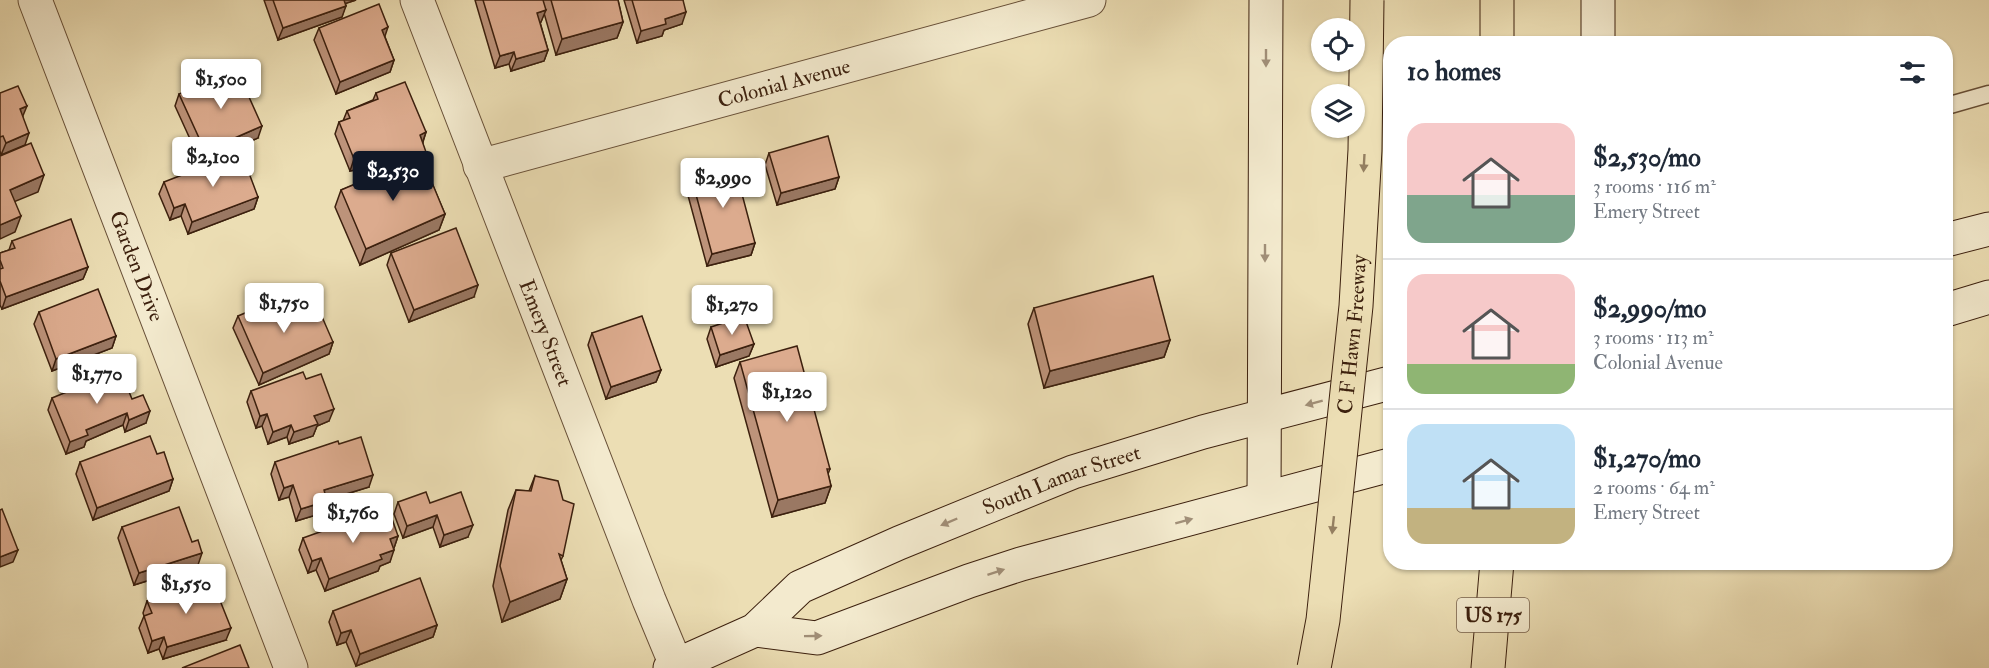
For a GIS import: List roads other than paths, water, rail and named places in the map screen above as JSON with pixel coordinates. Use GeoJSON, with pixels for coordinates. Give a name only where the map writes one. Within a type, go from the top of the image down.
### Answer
{"type":"FeatureCollection","features":[{"type":"Feature","properties":{"kind":"highway","name":"C F Hawn Freeway"},"geometry":{"type":"LineString","coordinates":[[1314,668],[1323,621],[1356,306],[1365,150],[1367,0]]}},
{"type":"Feature","properties":{"kind":"highway"},"geometry":{"type":"LineString","coordinates":[[1497,0],[1497,36]]}},
{"type":"Feature","properties":{"kind":"highway","name":"US 175"},"geometry":{"type":"LineString","coordinates":[[1488,668],[1496,570]]}},
{"type":"Feature","properties":{"kind":"main road","name":"Garden Drive"},"geometry":{"type":"LineString","coordinates":[[35,0],[291,668]]}},
{"type":"Feature","properties":{"kind":"main road","name":"Emery Street"},"geometry":{"type":"LineString","coordinates":[[417,0],[673,666]]}},
{"type":"Feature","properties":{"kind":"main road","name":"Colonial Avenue"},"geometry":{"type":"LineString","coordinates":[[480,166],[1089,0]]}},
{"type":"Feature","properties":{"kind":"main road"},"geometry":{"type":"LineString","coordinates":[[1264,498],[1266,0]]}},
{"type":"Feature","properties":{"kind":"main road"},"geometry":{"type":"LineString","coordinates":[[1598,0],[1598,36]]}},
{"type":"Feature","properties":{"kind":"main road"},"geometry":{"type":"LineString","coordinates":[[1953,238],[1989,229]]}},
{"type":"Feature","properties":{"kind":"main road"},"geometry":{"type":"LineString","coordinates":[[1953,308],[1989,297]]}},
{"type":"Feature","properties":{"kind":"main road","name":"South Lamar Street"},"geometry":{"type":"LineString","coordinates":[[673,666],[755,630],[800,587],[966,515],[1073,472],[1203,432],[1383,385]]}},
{"type":"Feature","properties":{"kind":"main road"},"geometry":{"type":"LineString","coordinates":[[755,630],[817,638],[1021,564],[1383,467]]}},
{"type":"Feature","properties":{"kind":"lane"},"geometry":{"type":"LineString","coordinates":[[1953,104],[1989,94]]}}]}
